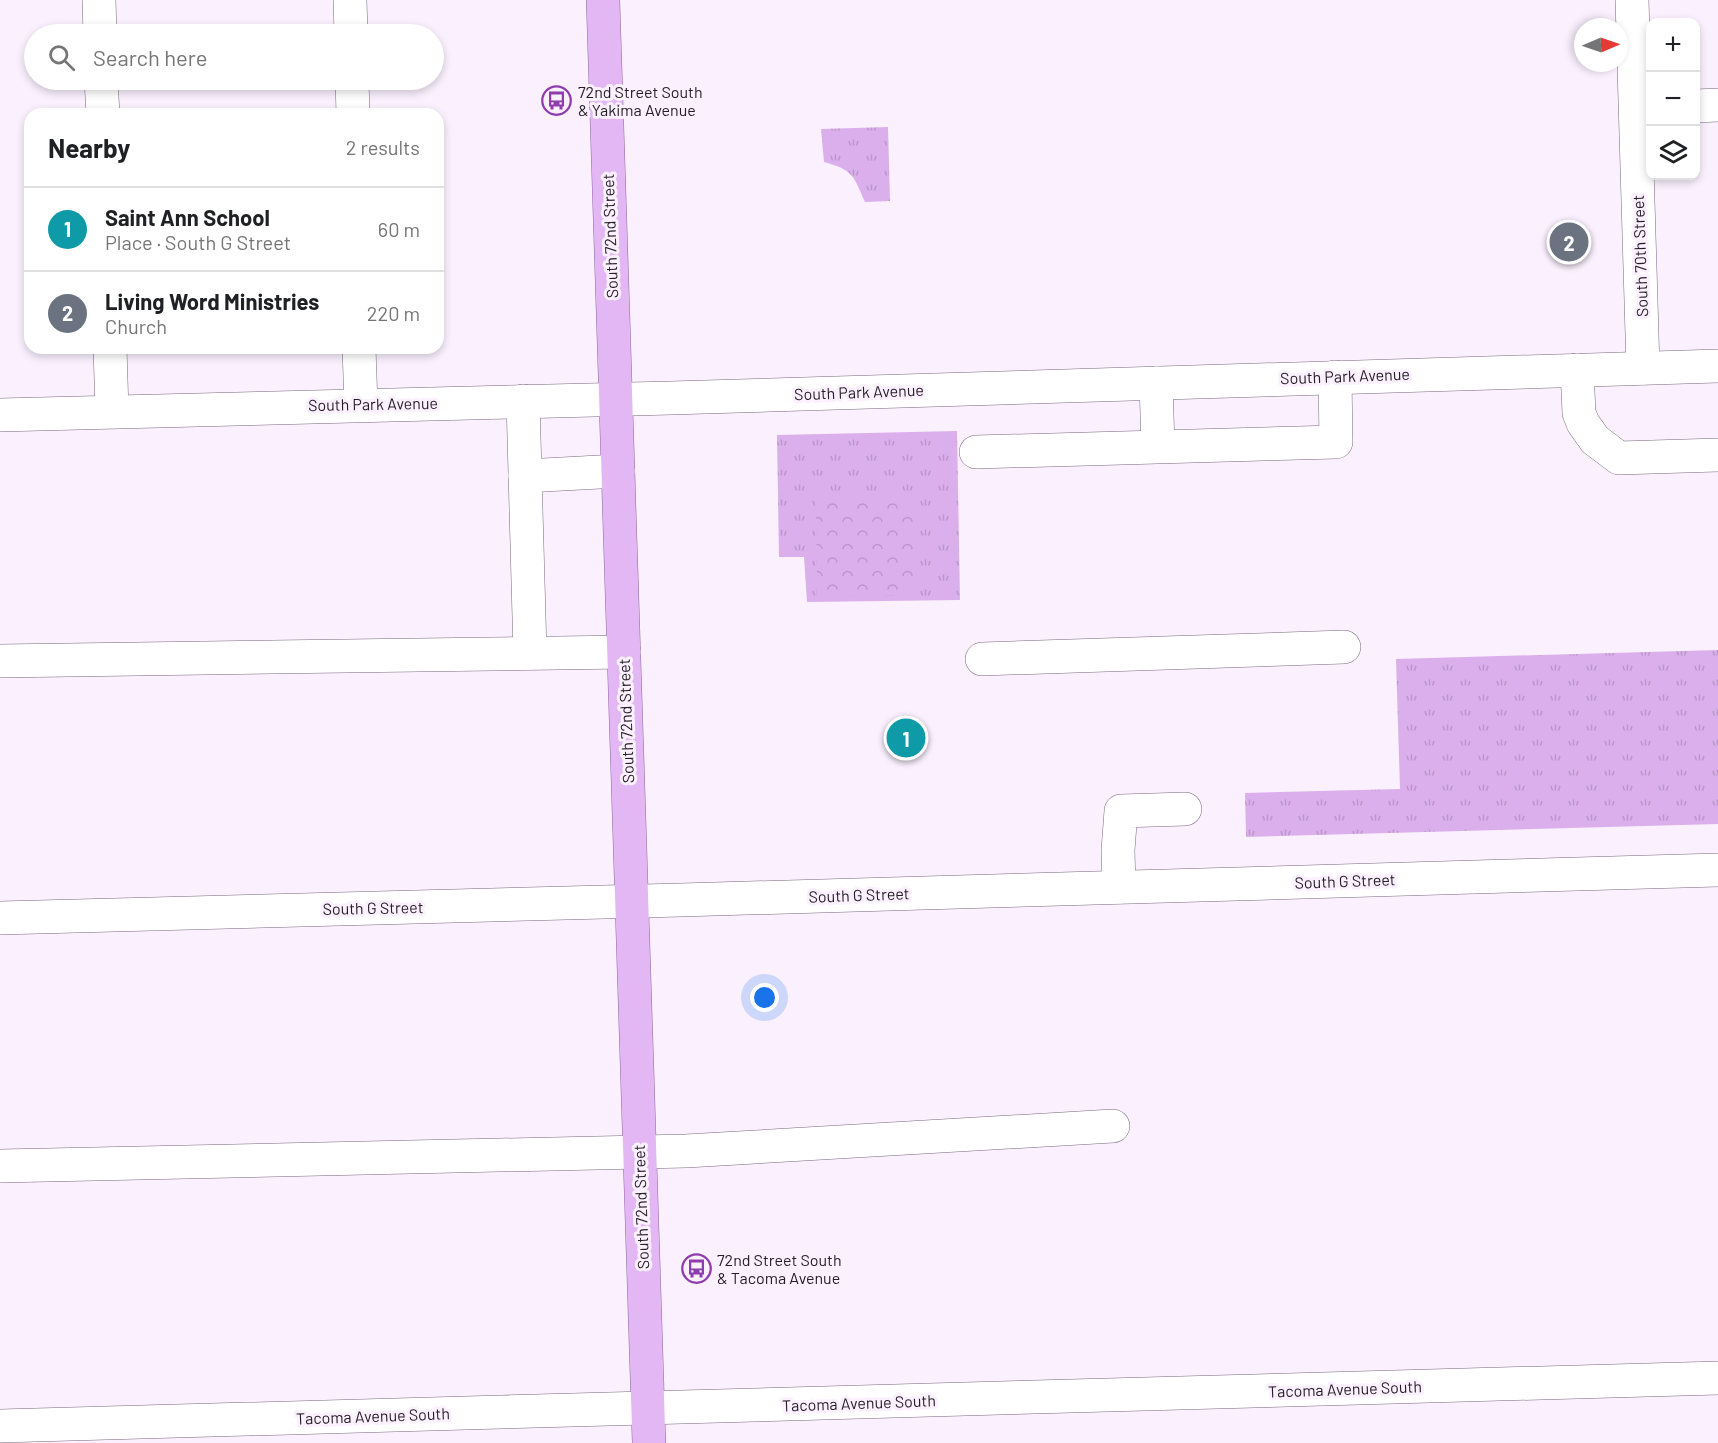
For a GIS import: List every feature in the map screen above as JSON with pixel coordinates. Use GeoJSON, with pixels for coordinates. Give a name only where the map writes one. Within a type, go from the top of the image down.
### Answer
{"type":"FeatureCollection","features":[{"type":"Feature","properties":{"kind":"main road","name":"South 72nd Street"},"geometry":{"type":"LineString","coordinates":[[603,0],[649,1443]]}},
{"type":"Feature","properties":{"kind":"street"},"geometry":{"type":"LineString","coordinates":[[99,0],[100,24]]}},
{"type":"Feature","properties":{"kind":"street"},"geometry":{"type":"LineString","coordinates":[[350,0],[351,24]]}},
{"type":"Feature","properties":{"kind":"street","name":"South 70th Street"},"geometry":{"type":"LineString","coordinates":[[1632,0],[1643,107],[1643,368]]}},
{"type":"Feature","properties":{"kind":"street"},"geometry":{"type":"LineString","coordinates":[[102,90],[103,108]]}},
{"type":"Feature","properties":{"kind":"street"},"geometry":{"type":"LineString","coordinates":[[352,90],[353,108]]}},
{"type":"Feature","properties":{"kind":"street"},"geometry":{"type":"LineString","coordinates":[[1700,106],[1718,105]]}},
{"type":"Feature","properties":{"kind":"street"},"geometry":{"type":"LineString","coordinates":[[110,354],[112,411]]}},
{"type":"Feature","properties":{"kind":"street"},"geometry":{"type":"LineString","coordinates":[[359,354],[361,405]]}},
{"type":"Feature","properties":{"kind":"street","name":"South Park Avenue"},"geometry":{"type":"LineString","coordinates":[[0,415],[1718,366]]}},
{"type":"Feature","properties":{"kind":"street"},"geometry":{"type":"LineString","coordinates":[[1577,370],[1579,412],[1583,423],[1595,440],[1619,458],[1718,455]]}},
{"type":"Feature","properties":{"kind":"street"},"geometry":{"type":"LineString","coordinates":[[976,452],[1336,442],[1335,376]]}},
{"type":"Feature","properties":{"kind":"street"},"geometry":{"type":"LineString","coordinates":[[1156,383],[1158,446]]}},
{"type":"Feature","properties":{"kind":"street"},"geometry":{"type":"LineString","coordinates":[[523,401],[530,653]]}},
{"type":"Feature","properties":{"kind":"street"},"geometry":{"type":"LineString","coordinates":[[525,476],[618,471]]}},
{"type":"Feature","properties":{"kind":"street"},"geometry":{"type":"LineString","coordinates":[[982,659],[1344,647]]}},
{"type":"Feature","properties":{"kind":"street"},"geometry":{"type":"LineString","coordinates":[[0,661],[624,652]]}},
{"type":"Feature","properties":{"kind":"street"},"geometry":{"type":"LineString","coordinates":[[1119,888],[1118,850],[1121,811],[1185,809]]}},
{"type":"Feature","properties":{"kind":"street","name":"South G Street"},"geometry":{"type":"LineString","coordinates":[[0,918],[1718,870]]}},
{"type":"Feature","properties":{"kind":"street"},"geometry":{"type":"LineString","coordinates":[[0,1166],[686,1151],[1113,1126]]}},
{"type":"Feature","properties":{"kind":"street","name":"Tacoma Avenue South"},"geometry":{"type":"LineString","coordinates":[[0,1426],[1718,1378]]}},
{"type":"Feature","properties":{"kind":"green space"},"geometry":{"type":"Polygon","coordinates":[[[888,127],[890,201],[865,202],[858,185],[847,171],[824,162],[821,129],[888,127]]]}},
{"type":"Feature","properties":{"kind":"green space"},"geometry":{"type":"Polygon","coordinates":[[[957,431],[960,600],[807,602],[804,557],[779,557],[777,435],[957,431]]]}},
{"type":"Feature","properties":{"kind":"green space"},"geometry":{"type":"Polygon","coordinates":[[[914,496],[915,595],[817,596],[816,498],[914,496]]]}},
{"type":"Feature","properties":{"kind":"green space"},"geometry":{"type":"Polygon","coordinates":[[[1718,650],[1718,824],[1246,837],[1245,793],[1400,789],[1396,659],[1718,650]]]}},
{"type":"Feature","properties":{"kind":"place","name":"72nd Street South & Yakima Avenue"},"geometry":{"type":"Point","coordinates":[557,101]}},
{"type":"Feature","properties":{"kind":"place","name":"Living Word Ministries"},"geometry":{"type":"Point","coordinates":[1569,242]}},
{"type":"Feature","properties":{"kind":"place","name":"Saint Ann School"},"geometry":{"type":"Point","coordinates":[906,738]}},
{"type":"Feature","properties":{"kind":"place","name":"72nd Street South & Tacoma Avenue"},"geometry":{"type":"Point","coordinates":[696,1269]}}]}
